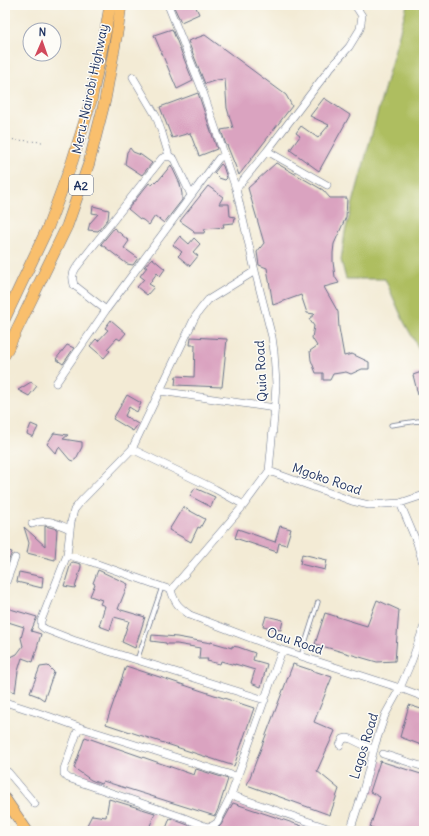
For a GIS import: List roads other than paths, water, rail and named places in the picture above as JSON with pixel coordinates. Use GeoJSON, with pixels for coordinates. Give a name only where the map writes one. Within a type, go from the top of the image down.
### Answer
{"type":"FeatureCollection","features":[{"type":"Feature","properties":{"kind":"highway","name":"Meru-Nairobi Highway"},"geometry":{"type":"LineString","coordinates":[[5,318],[48,227],[72,162],[91,101],[110,5]]}},
{"type":"Feature","properties":{"kind":"highway","name":"Meru-Nairobi Highway"},"geometry":{"type":"LineString","coordinates":[[5,354],[67,226],[89,163],[105,100],[121,5]]}},
{"type":"Feature","properties":{"kind":"highway"},"geometry":{"type":"LineString","coordinates":[[5,798],[27,831]]}},
{"type":"Feature","properties":{"kind":"street","name":"Quia Road"},"geometry":{"type":"LineString","coordinates":[[168,5],[203,92],[236,189],[254,271],[273,344],[276,384],[269,471]]}},
{"type":"Feature","properties":{"kind":"street"},"geometry":{"type":"LineString","coordinates":[[236,189],[268,151],[360,30],[362,16],[356,5]]}},
{"type":"Feature","properties":{"kind":"street"},"geometry":{"type":"LineString","coordinates":[[133,77],[156,116],[169,156],[174,159],[191,195]]}},
{"type":"Feature","properties":{"kind":"street"},"geometry":{"type":"LineString","coordinates":[[268,151],[327,185]]}},
{"type":"Feature","properties":{"kind":"street"},"geometry":{"type":"LineString","coordinates":[[106,310],[74,285],[72,279],[73,273],[162,158],[169,156]]}},
{"type":"Feature","properties":{"kind":"street"},"geometry":{"type":"LineString","coordinates":[[56,383],[106,310],[191,195],[220,158],[225,156]]}},
{"type":"Feature","properties":{"kind":"street"},"geometry":{"type":"LineString","coordinates":[[254,271],[208,300],[200,310],[195,317],[132,449],[74,510],[67,555],[41,621],[41,626],[45,630],[66,637],[265,700]]}},
{"type":"Feature","properties":{"kind":"street"},"geometry":{"type":"LineString","coordinates":[[160,391],[275,408]]}},
{"type":"Feature","properties":{"kind":"street"},"geometry":{"type":"LineString","coordinates":[[132,449],[244,505]]}},
{"type":"Feature","properties":{"kind":"street"},"geometry":{"type":"LineString","coordinates":[[67,555],[89,561],[171,590],[244,505],[269,471]]}},
{"type":"Feature","properties":{"kind":"street","name":"Mgoko Road"},"geometry":{"type":"LineString","coordinates":[[269,471],[352,501],[369,505],[400,503],[424,495]]}},
{"type":"Feature","properties":{"kind":"street"},"geometry":{"type":"LineString","coordinates":[[400,503],[417,543],[424,566]]}},
{"type":"Feature","properties":{"kind":"street"},"geometry":{"type":"LineString","coordinates":[[32,524],[42,520],[70,529]]}},
{"type":"Feature","properties":{"kind":"street"},"geometry":{"type":"LineString","coordinates":[[5,585],[15,558]]}},
{"type":"Feature","properties":{"kind":"street","name":"Oau Road"},"geometry":{"type":"LineString","coordinates":[[171,590],[174,599],[180,608],[190,615],[282,650],[424,697]]}},
{"type":"Feature","properties":{"kind":"street","name":"Lagos Road"},"geometry":{"type":"LineString","coordinates":[[350,831],[385,715],[400,688],[424,626]]}},
{"type":"Feature","properties":{"kind":"street"},"geometry":{"type":"LineString","coordinates":[[79,727],[64,769],[64,774],[68,778],[182,817],[206,827],[212,826],[217,823],[231,795],[282,650]]}},
{"type":"Feature","properties":{"kind":"street"},"geometry":{"type":"LineString","coordinates":[[5,702],[238,777]]}},
{"type":"Feature","properties":{"kind":"street"},"geometry":{"type":"LineString","coordinates":[[340,745],[343,739],[347,738],[374,750]]}},
{"type":"Feature","properties":{"kind":"street"},"geometry":{"type":"LineString","coordinates":[[383,754],[424,767]]}},
{"type":"Feature","properties":{"kind":"street"},"geometry":{"type":"LineString","coordinates":[[5,771],[8,772],[35,804]]}},
{"type":"Feature","properties":{"kind":"street"},"geometry":{"type":"LineString","coordinates":[[231,795],[336,831]]}},
{"type":"Feature","properties":{"kind":"lane"},"geometry":{"type":"LineString","coordinates":[[391,425],[418,421],[424,422]]}},
{"type":"Feature","properties":{"kind":"lane"},"geometry":{"type":"LineString","coordinates":[[137,660],[162,587]]}},
{"type":"Feature","properties":{"kind":"lane"},"geometry":{"type":"LineString","coordinates":[[301,656],[318,602]]}}]}
